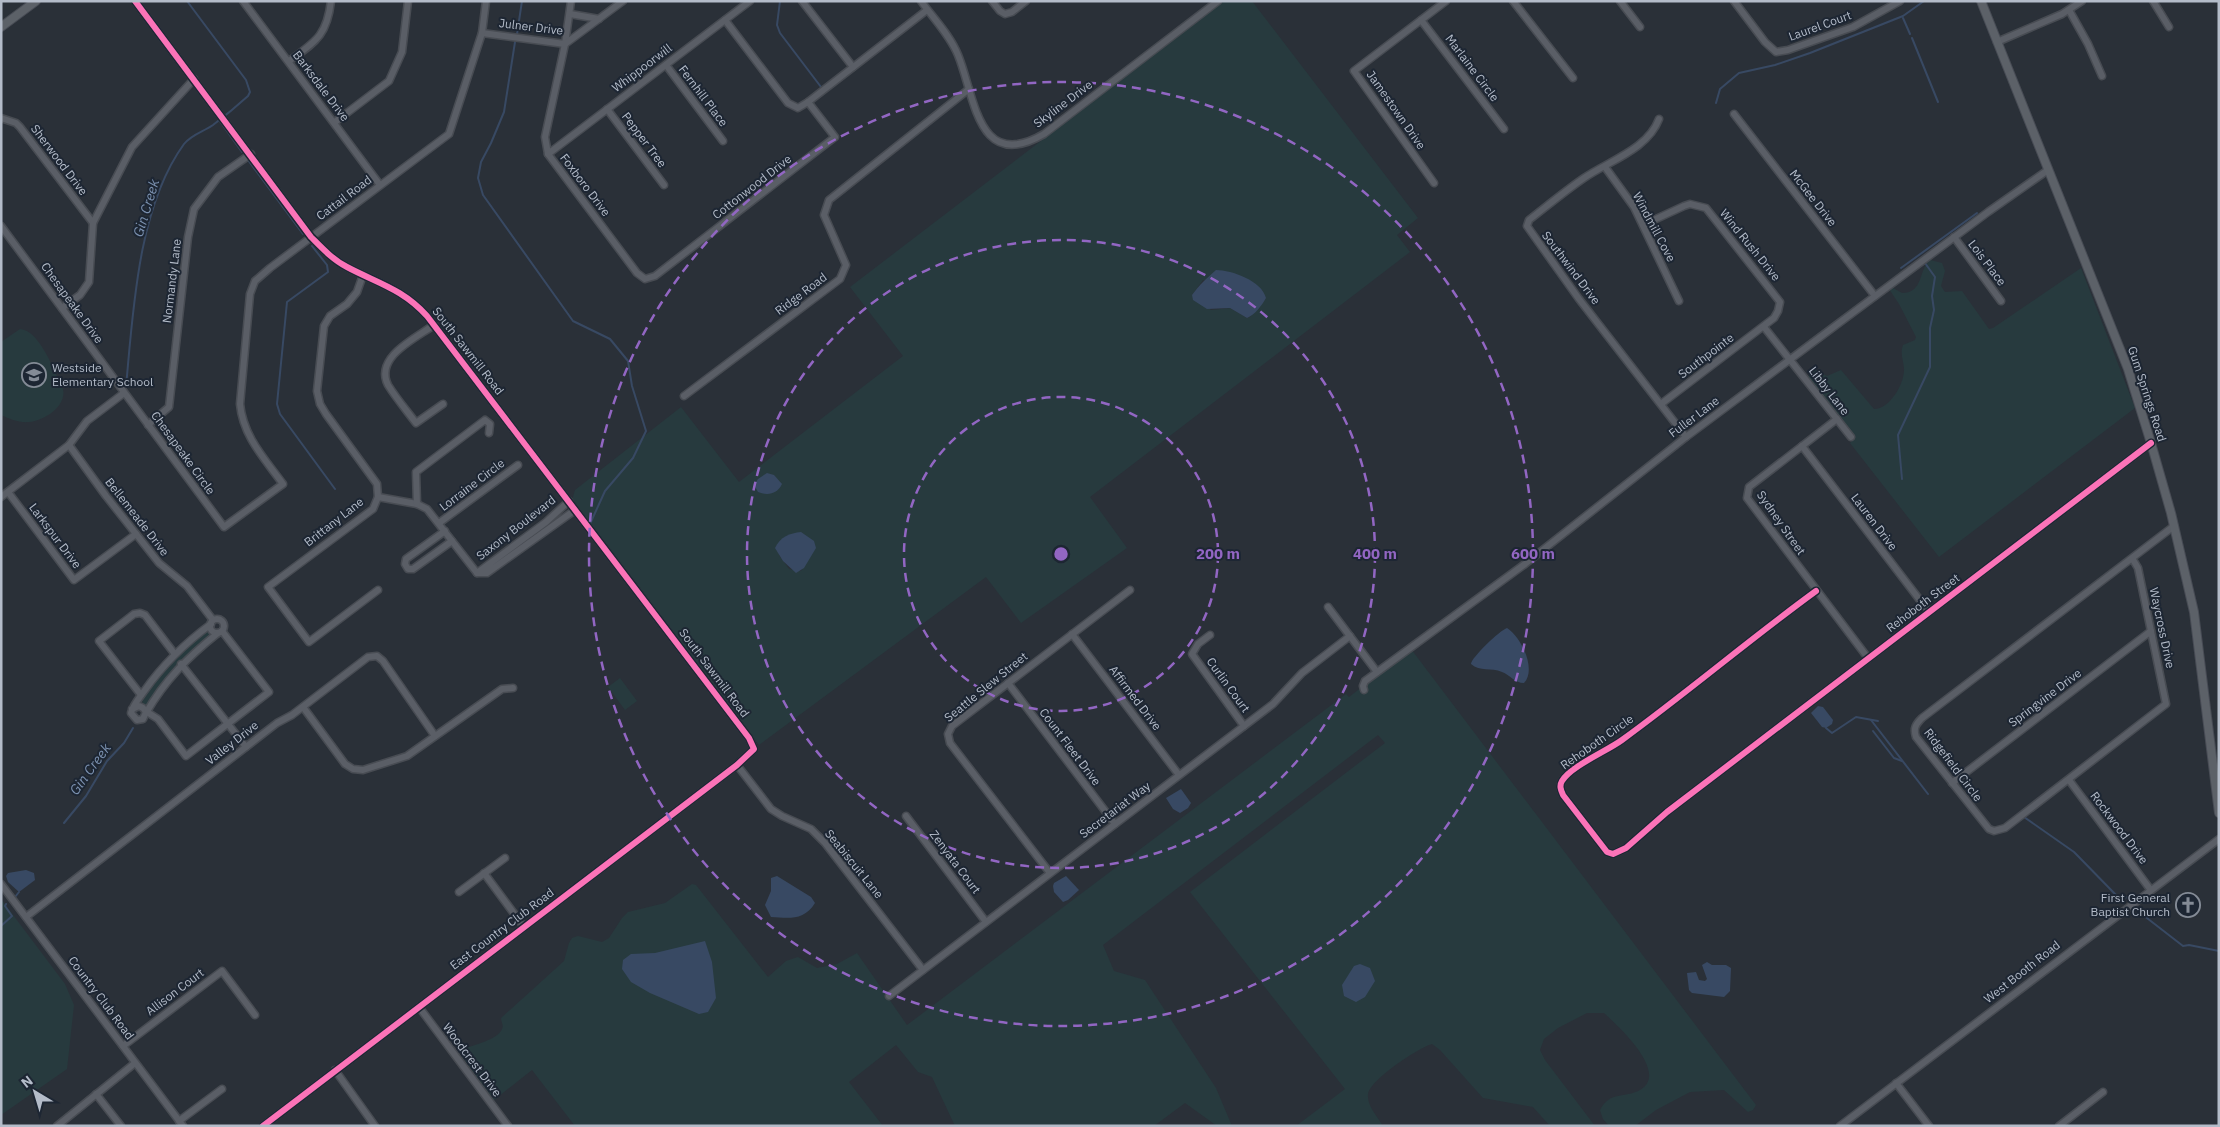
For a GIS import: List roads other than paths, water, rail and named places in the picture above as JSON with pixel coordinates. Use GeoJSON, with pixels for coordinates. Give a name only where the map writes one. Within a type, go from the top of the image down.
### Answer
{"type":"FeatureCollection","features":[{"type":"Feature","properties":{"kind":"main road"},"geometry":{"type":"LineString","coordinates":[[1,27],[36,1]]}},
{"type":"Feature","properties":{"kind":"main road","name":"Gum Springs Road"},"geometry":{"type":"LineString","coordinates":[[1981,1],[2128,369],[2151,442],[2174,526],[2194,612],[2219,813]]}},
{"type":"Feature","properties":{"kind":"street","name":"South Sawmill Road"},"geometry":{"type":"LineString","coordinates":[[135,1],[251,154],[311,237],[329,255],[345,267],[400,292],[422,310],[749,738],[754,749]]}},
{"type":"Feature","properties":{"kind":"street","name":"Barksdale Drive"},"geometry":{"type":"LineString","coordinates":[[243,1],[335,122],[380,185]]}},
{"type":"Feature","properties":{"kind":"street"},"geometry":{"type":"LineString","coordinates":[[289,61],[319,39],[330,15],[331,1]]}},
{"type":"Feature","properties":{"kind":"street"},"geometry":{"type":"LineString","coordinates":[[335,122],[389,81],[402,52],[408,1]]}},
{"type":"Feature","properties":{"kind":"street","name":"Cattail Road"},"geometry":{"type":"LineString","coordinates":[[224,527],[283,484],[246,433],[241,414],[240,404],[250,294],[255,281],[263,273],[449,134],[482,33],[486,1]]}},
{"type":"Feature","properties":{"kind":"street","name":"Foxboro Drive"},"geometry":{"type":"LineString","coordinates":[[571,1],[565,44],[545,137],[548,154],[636,273],[645,279]]}},
{"type":"Feature","properties":{"kind":"street","name":"Julner Drive"},"geometry":{"type":"LineString","coordinates":[[482,33],[565,44],[623,1]]}},
{"type":"Feature","properties":{"kind":"street","name":"Whippoorwill"},"geometry":{"type":"LineString","coordinates":[[548,154],[750,1]]}},
{"type":"Feature","properties":{"kind":"street"},"geometry":{"type":"LineString","coordinates":[[802,1],[852,67]]}},
{"type":"Feature","properties":{"kind":"street","name":"Skyline Drive"},"geometry":{"type":"LineString","coordinates":[[921,1],[955,49],[975,110],[987,133],[1006,144],[1028,142],[1044,134],[1218,1]]}},
{"type":"Feature","properties":{"kind":"street"},"geometry":{"type":"LineString","coordinates":[[992,1],[1005,14],[1012,12],[1026,1]]}},
{"type":"Feature","properties":{"kind":"street","name":"Jamestown Drive"},"geometry":{"type":"LineString","coordinates":[[1434,183],[1354,71],[1446,1]]}},
{"type":"Feature","properties":{"kind":"street"},"geometry":{"type":"LineString","coordinates":[[1514,1],[1572,78]]}},
{"type":"Feature","properties":{"kind":"street"},"geometry":{"type":"LineString","coordinates":[[1620,1],[1640,27]]}},
{"type":"Feature","properties":{"kind":"street","name":"Laurel Court"},"geometry":{"type":"LineString","coordinates":[[1736,2],[1765,42],[1776,52],[1788,50],[1853,27],[1900,1]]}},
{"type":"Feature","properties":{"kind":"street"},"geometry":{"type":"LineString","coordinates":[[1997,42],[2069,10],[2082,1]]}},
{"type":"Feature","properties":{"kind":"street"},"geometry":{"type":"LineString","coordinates":[[2153,1],[2169,27]]}},
{"type":"Feature","properties":{"kind":"street"},"geometry":{"type":"LineString","coordinates":[[725,20],[788,104],[798,108],[927,10]]}},
{"type":"Feature","properties":{"kind":"street"},"geometry":{"type":"LineString","coordinates":[[2069,10],[2088,44],[2102,76]]}},
{"type":"Feature","properties":{"kind":"street","name":"Julner Drive"},"geometry":{"type":"LineString","coordinates":[[570,14],[599,19]]}},
{"type":"Feature","properties":{"kind":"street","name":"Marlaine Circle"},"geometry":{"type":"LineString","coordinates":[[1421,20],[1504,129]]}},
{"type":"Feature","properties":{"kind":"street","name":"Fernhill Place"},"geometry":{"type":"LineString","coordinates":[[666,65],[723,141]]}},
{"type":"Feature","properties":{"kind":"street"},"geometry":{"type":"LineString","coordinates":[[62,308],[80,295],[89,282],[94,223],[132,147],[194,79]]}},
{"type":"Feature","properties":{"kind":"street","name":"Ridge Road"},"geometry":{"type":"LineString","coordinates":[[684,396],[840,279],[846,264],[824,215],[829,200],[969,89]]}},
{"type":"Feature","properties":{"kind":"street","name":"Cottonwood Drive"},"geometry":{"type":"LineString","coordinates":[[645,279],[655,276],[835,137],[808,102]]}},
{"type":"Feature","properties":{"kind":"street","name":"Pepper Tree"},"geometry":{"type":"LineString","coordinates":[[607,109],[664,185]]}},
{"type":"Feature","properties":{"kind":"street","name":"McGee Drive"},"geometry":{"type":"LineString","coordinates":[[1734,114],[1875,296]]}},
{"type":"Feature","properties":{"kind":"street","name":"Sherwood Drive"},"geometry":{"type":"LineString","coordinates":[[1,118],[16,123],[20,127],[94,223]]}},
{"type":"Feature","properties":{"kind":"street","name":"Southwind Drive"},"geometry":{"type":"LineString","coordinates":[[1659,119],[1655,130],[1647,138],[1605,167],[1585,177],[1529,220],[1527,226],[1579,300],[1686,437]]}},
{"type":"Feature","properties":{"kind":"street","name":"Normandy Lane"},"geometry":{"type":"LineString","coordinates":[[148,425],[169,407],[188,237],[194,209],[218,177],[251,154]]}},
{"type":"Feature","properties":{"kind":"street","name":"Windmill Cove"},"geometry":{"type":"LineString","coordinates":[[1605,167],[1634,206],[1679,301]]}},
{"type":"Feature","properties":{"kind":"street","name":"Fuller Lane"},"geometry":{"type":"LineString","coordinates":[[1364,690],[1365,681],[1525,564],[1686,437],[1954,237],[2048,170]]}},
{"type":"Feature","properties":{"kind":"street","name":"Wind Rush Drive"},"geometry":{"type":"LineString","coordinates":[[1644,225],[1690,204],[1706,208],[1780,302],[1774,318],[1764,327]]}},
{"type":"Feature","properties":{"kind":"street","name":"Chesapeake Drive"},"geometry":{"type":"LineString","coordinates":[[1,226],[124,393]]}},
{"type":"Feature","properties":{"kind":"street","name":"Lois Place"},"geometry":{"type":"LineString","coordinates":[[1954,237],[2001,301]]}},
{"type":"Feature","properties":{"kind":"street","name":"Brittany Lane"},"geometry":{"type":"LineString","coordinates":[[363,275],[357,292],[347,304],[330,316],[324,326],[318,391],[320,404],[326,414],[377,484],[378,497],[373,509],[268,587],[309,642],[378,590]]}},
{"type":"Feature","properties":{"kind":"street"},"geometry":{"type":"LineString","coordinates":[[434,325],[394,354],[389,359],[385,371],[388,384],[416,423],[442,404]]}},
{"type":"Feature","properties":{"kind":"street","name":"Southpointe"},"geometry":{"type":"LineString","coordinates":[[1661,404],[1764,327]]}},
{"type":"Feature","properties":{"kind":"street","name":"Libby Lane"},"geometry":{"type":"LineString","coordinates":[[1764,327],[1851,437]]}},
{"type":"Feature","properties":{"kind":"street"},"geometry":{"type":"LineString","coordinates":[[1,497],[68,444],[87,421],[124,393]]}},
{"type":"Feature","properties":{"kind":"street","name":"Chesapeake Circle"},"geometry":{"type":"LineString","coordinates":[[124,393],[224,527]]}},
{"type":"Feature","properties":{"kind":"street","name":"Sydney Street"},"geometry":{"type":"LineString","coordinates":[[1836,419],[1749,487],[1747,498],[1868,658]]}},
{"type":"Feature","properties":{"kind":"street"},"geometry":{"type":"LineString","coordinates":[[378,497],[417,504],[416,472],[485,420],[490,424],[489,433]]}},
{"type":"Feature","properties":{"kind":"street","name":"Rehoboth Street"},"geometry":{"type":"LineString","coordinates":[[1708,780],[2151,442]]}},
{"type":"Feature","properties":{"kind":"street","name":"Bellemeade Drive"},"geometry":{"type":"LineString","coordinates":[[68,444],[161,565],[187,586],[212,622]]}},
{"type":"Feature","properties":{"kind":"street","name":"Lauren Drive"},"geometry":{"type":"LineString","coordinates":[[1802,446],[1929,612]]}},
{"type":"Feature","properties":{"kind":"street","name":"Lorraine Circle"},"geometry":{"type":"LineString","coordinates":[[439,524],[518,465]]}},
{"type":"Feature","properties":{"kind":"street","name":"Larkspur Drive"},"geometry":{"type":"LineString","coordinates":[[8,492],[74,580],[136,534]]}},
{"type":"Feature","properties":{"kind":"street","name":"Saxony Boulevard"},"geometry":{"type":"LineString","coordinates":[[477,573],[546,522],[569,501]]}},
{"type":"Feature","properties":{"kind":"street","name":"Saxony Boulevard"},"geometry":{"type":"LineString","coordinates":[[417,504],[427,509],[477,573]]}},
{"type":"Feature","properties":{"kind":"street","name":"Saxony Boulevard"},"geometry":{"type":"LineString","coordinates":[[477,573],[487,573],[576,510]]}},
{"type":"Feature","properties":{"kind":"street","name":"Ridgefield Circle"},"geometry":{"type":"LineString","coordinates":[[2166,704],[2005,828],[1994,831],[1985,826],[1916,737],[1915,727],[1917,722],[2174,526]]}},
{"type":"Feature","properties":{"kind":"street"},"geometry":{"type":"LineString","coordinates":[[444,531],[406,559],[405,564],[408,568],[413,569],[452,541]]}},
{"type":"Feature","properties":{"kind":"street","name":"Waycross Drive"},"geometry":{"type":"LineString","coordinates":[[2132,558],[2138,568],[2166,704]]}},
{"type":"Feature","properties":{"kind":"street","name":"Seattle Slew Street"},"geometry":{"type":"LineString","coordinates":[[1050,873],[950,743],[948,734],[952,726],[1130,590]]}},
{"type":"Feature","properties":{"kind":"street","name":"Rehoboth Circle"},"geometry":{"type":"LineString","coordinates":[[1708,780],[1664,814],[1626,848],[1613,854],[1603,848],[1563,795],[1560,786],[1565,777],[1622,740],[1816,591]]}},
{"type":"Feature","properties":{"kind":"street"},"geometry":{"type":"LineString","coordinates":[[1328,607],[1377,672]]}},
{"type":"Feature","properties":{"kind":"street"},"geometry":{"type":"LineString","coordinates":[[141,695],[99,641],[134,614],[140,613],[145,615],[174,653]]}},
{"type":"Feature","properties":{"kind":"street"},"geometry":{"type":"LineString","coordinates":[[218,619],[222,621],[225,627],[220,632],[181,664],[165,683],[141,720],[134,719],[131,713],[132,709],[174,653],[218,619]]}},
{"type":"Feature","properties":{"kind":"street"},"geometry":{"type":"LineString","coordinates":[[132,709],[141,706],[146,714],[158,719],[186,756],[269,692],[220,632],[212,631],[212,622]]}},
{"type":"Feature","properties":{"kind":"street","name":"Springvine Drive"},"geometry":{"type":"LineString","coordinates":[[1952,783],[2151,631]]}},
{"type":"Feature","properties":{"kind":"street","name":"Affirmed Drive"},"geometry":{"type":"LineString","coordinates":[[1072,634],[1179,775]]}},
{"type":"Feature","properties":{"kind":"street","name":"Curlin Court"},"geometry":{"type":"LineString","coordinates":[[1210,635],[1198,644],[1192,654],[1244,726]]}},
{"type":"Feature","properties":{"kind":"street","name":"Secretariat Way"},"geometry":{"type":"LineString","coordinates":[[889,996],[1273,704],[1302,673],[1350,636]]}},
{"type":"Feature","properties":{"kind":"street","name":"Valley Drive"},"geometry":{"type":"LineString","coordinates":[[26,917],[277,723],[303,707],[368,657],[377,656],[383,661],[436,736]]}},
{"type":"Feature","properties":{"kind":"street"},"geometry":{"type":"LineString","coordinates":[[181,664],[246,747]]}},
{"type":"Feature","properties":{"kind":"street","name":"Count Fleet Drive"},"geometry":{"type":"LineString","coordinates":[[1008,683],[1115,824]]}},
{"type":"Feature","properties":{"kind":"street"},"geometry":{"type":"LineString","coordinates":[[303,707],[345,764],[353,769],[363,770],[408,756],[502,689],[513,688]]}},
{"type":"Feature","properties":{"kind":"street","name":"East Country Club Road"},"geometry":{"type":"LineString","coordinates":[[262,1126],[737,765],[754,749]]}},
{"type":"Feature","properties":{"kind":"street","name":"Seabiscuit Lane"},"geometry":{"type":"LineString","coordinates":[[737,765],[771,809],[811,829],[825,843],[923,970]]}},
{"type":"Feature","properties":{"kind":"street","name":"Rockwood Drive"},"geometry":{"type":"LineString","coordinates":[[2069,780],[2150,888]]}},
{"type":"Feature","properties":{"kind":"street","name":"Zenyata Court"},"geometry":{"type":"LineString","coordinates":[[906,816],[986,922]]}},
{"type":"Feature","properties":{"kind":"street","name":"West Booth Road"},"geometry":{"type":"LineString","coordinates":[[1840,1126],[2150,888],[2219,838]]}},
{"type":"Feature","properties":{"kind":"street"},"geometry":{"type":"LineString","coordinates":[[459,892],[505,858]]}},
{"type":"Feature","properties":{"kind":"street"},"geometry":{"type":"LineString","coordinates":[[484,874],[524,927]]}},
{"type":"Feature","properties":{"kind":"street","name":"Country Club Road"},"geometry":{"type":"LineString","coordinates":[[1,884],[181,1123]]}},
{"type":"Feature","properties":{"kind":"street","name":"Allison Court"},"geometry":{"type":"LineString","coordinates":[[123,1046],[222,971],[255,1015]]}},
{"type":"Feature","properties":{"kind":"street","name":"Woodcrest Drive"},"geometry":{"type":"LineString","coordinates":[[419,1007],[508,1126]]}},
{"type":"Feature","properties":{"kind":"street"},"geometry":{"type":"LineString","coordinates":[[57,1126],[135,1063]]}},
{"type":"Feature","properties":{"kind":"street"},"geometry":{"type":"LineString","coordinates":[[335,1070],[375,1126]]}},
{"type":"Feature","properties":{"kind":"street"},"geometry":{"type":"LineString","coordinates":[[1896,1083],[1929,1126]]}},
{"type":"Feature","properties":{"kind":"street"},"geometry":{"type":"LineString","coordinates":[[181,1123],[222,1089]]}},
{"type":"Feature","properties":{"kind":"street"},"geometry":{"type":"LineString","coordinates":[[2059,1126],[2103,1092]]}},
{"type":"Feature","properties":{"kind":"street"},"geometry":{"type":"LineString","coordinates":[[96,1094],[121,1126]]}},
{"type":"Feature","properties":{"kind":"water"},"geometry":{"type":"Polygon","coordinates":[[[1216,270],[1238,274],[1259,286],[1266,298],[1253,315],[1247,318],[1230,308],[1207,309],[1193,300],[1192,295],[1195,291],[1216,270]]]}},
{"type":"Feature","properties":{"kind":"water"},"geometry":{"type":"Polygon","coordinates":[[[767,473],[774,475],[782,484],[778,490],[765,494],[758,492],[754,485],[758,479],[767,473]]]}},
{"type":"Feature","properties":{"kind":"water"},"geometry":{"type":"Polygon","coordinates":[[[801,532],[814,541],[816,548],[804,568],[796,573],[783,561],[775,548],[786,536],[801,532]]]}},
{"type":"Feature","properties":{"kind":"water"},"geometry":{"type":"Polygon","coordinates":[[[1507,628],[1517,638],[1526,654],[1529,670],[1528,677],[1524,683],[1518,682],[1502,672],[1478,668],[1471,664],[1486,644],[1507,628]]]}},
{"type":"Feature","properties":{"kind":"water"},"geometry":{"type":"Polygon","coordinates":[[[1818,706],[1823,707],[1833,720],[1832,724],[1826,728],[1822,727],[1811,713],[1818,706]]]}},
{"type":"Feature","properties":{"kind":"water"},"geometry":{"type":"Polygon","coordinates":[[[1181,789],[1191,803],[1188,808],[1180,813],[1173,809],[1166,798],[1181,789]]]}},
{"type":"Feature","properties":{"kind":"water"},"geometry":{"type":"Polygon","coordinates":[[[26,870],[34,873],[35,880],[19,892],[8,882],[6,876],[8,873],[26,870]]]}},
{"type":"Feature","properties":{"kind":"water"},"geometry":{"type":"Polygon","coordinates":[[[777,876],[811,897],[815,903],[811,909],[796,917],[771,917],[765,905],[771,891],[771,878],[777,876]]]}},
{"type":"Feature","properties":{"kind":"water"},"geometry":{"type":"Polygon","coordinates":[[[1066,876],[1079,890],[1063,902],[1054,892],[1053,886],[1054,883],[1066,876]]]}},
{"type":"Feature","properties":{"kind":"water"},"geometry":{"type":"Polygon","coordinates":[[[705,941],[712,962],[716,998],[708,1012],[699,1014],[650,993],[631,982],[622,969],[623,960],[631,954],[655,953],[705,941]]]}},
{"type":"Feature","properties":{"kind":"water"},"geometry":{"type":"Polygon","coordinates":[[[1707,962],[1712,965],[1726,965],[1731,968],[1730,991],[1724,997],[1692,993],[1689,990],[1687,973],[1696,972],[1699,980],[1705,981],[1707,979],[1702,965],[1707,962]]]}},
{"type":"Feature","properties":{"kind":"water"},"geometry":{"type":"Polygon","coordinates":[[[1360,964],[1370,968],[1375,981],[1365,997],[1356,1002],[1344,996],[1342,985],[1354,966],[1360,964]]]}},
{"type":"Feature","properties":{"kind":"waterway","name":"Gin Creek"},"geometry":{"type":"LineString","coordinates":[[126,387],[140,261],[147,229],[169,169],[184,144],[190,138],[222,118],[248,96],[250,92],[246,80],[187,1]]}},
{"type":"Feature","properties":{"kind":"waterway"},"geometry":{"type":"LineString","coordinates":[[517,34],[522,1]]}},
{"type":"Feature","properties":{"kind":"waterway"},"geometry":{"type":"LineString","coordinates":[[780,1],[777,25],[780,33],[821,87]]}},
{"type":"Feature","properties":{"kind":"waterway"},"geometry":{"type":"LineString","coordinates":[[1716,103],[1720,89],[1739,73],[1775,65],[1810,53],[1903,16],[1924,1]]}},
{"type":"Feature","properties":{"kind":"waterway"},"geometry":{"type":"LineString","coordinates":[[1903,18],[1910,34]]}},
{"type":"Feature","properties":{"kind":"waterway"},"geometry":{"type":"LineString","coordinates":[[1912,38],[1938,102]]}},
{"type":"Feature","properties":{"kind":"waterway"},"geometry":{"type":"LineString","coordinates":[[515,42],[504,112],[481,162],[478,178],[483,195],[573,321],[610,339],[628,361],[632,386],[646,431],[633,458],[605,491],[590,524]]}},
{"type":"Feature","properties":{"kind":"waterway"},"geometry":{"type":"LineString","coordinates":[[219,120],[242,152]]}},
{"type":"Feature","properties":{"kind":"waterway"},"geometry":{"type":"LineString","coordinates":[[248,160],[303,234]]}},
{"type":"Feature","properties":{"kind":"waterway"},"geometry":{"type":"LineString","coordinates":[[1901,268],[1977,213]]}},
{"type":"Feature","properties":{"kind":"waterway"},"geometry":{"type":"LineString","coordinates":[[312,246],[327,265],[328,272],[287,302],[277,404],[280,414],[335,489]]}},
{"type":"Feature","properties":{"kind":"waterway"},"geometry":{"type":"LineString","coordinates":[[1902,479],[1898,435],[1930,367],[1930,328],[1934,310],[1932,296],[1935,277],[1925,263]]}},
{"type":"Feature","properties":{"kind":"waterway"},"geometry":{"type":"LineString","coordinates":[[1826,728],[1832,733],[1856,717],[1878,721]]}},
{"type":"Feature","properties":{"kind":"waterway"},"geometry":{"type":"LineString","coordinates":[[1871,720],[1928,794]]}},
{"type":"Feature","properties":{"kind":"waterway","name":"Gin Creek"},"geometry":{"type":"LineString","coordinates":[[64,823],[86,796],[107,761],[124,743],[133,728]]}},
{"type":"Feature","properties":{"kind":"waterway"},"geometry":{"type":"LineString","coordinates":[[1873,731],[1894,758],[1902,761]]}},
{"type":"Feature","properties":{"kind":"waterway"},"geometry":{"type":"LineString","coordinates":[[2024,817],[2074,852],[2119,898],[2125,897],[2130,899]]}},
{"type":"Feature","properties":{"kind":"waterway"},"geometry":{"type":"LineString","coordinates":[[15,897],[19,892]]}},
{"type":"Feature","properties":{"kind":"waterway"},"geometry":{"type":"LineString","coordinates":[[1,926],[12,916],[5,906],[6,904]]}},
{"type":"Feature","properties":{"kind":"waterway"},"geometry":{"type":"LineString","coordinates":[[2134,905],[2143,915],[2183,946],[2189,945],[2219,951]]}},
{"type":"Feature","properties":{"kind":"place","name":"Westside Elementary School"},"geometry":{"type":"Point","coordinates":[34,375]}},
{"type":"Feature","properties":{"kind":"place","name":"First General Baptist Church"},"geometry":{"type":"Point","coordinates":[2188,905]}}]}
